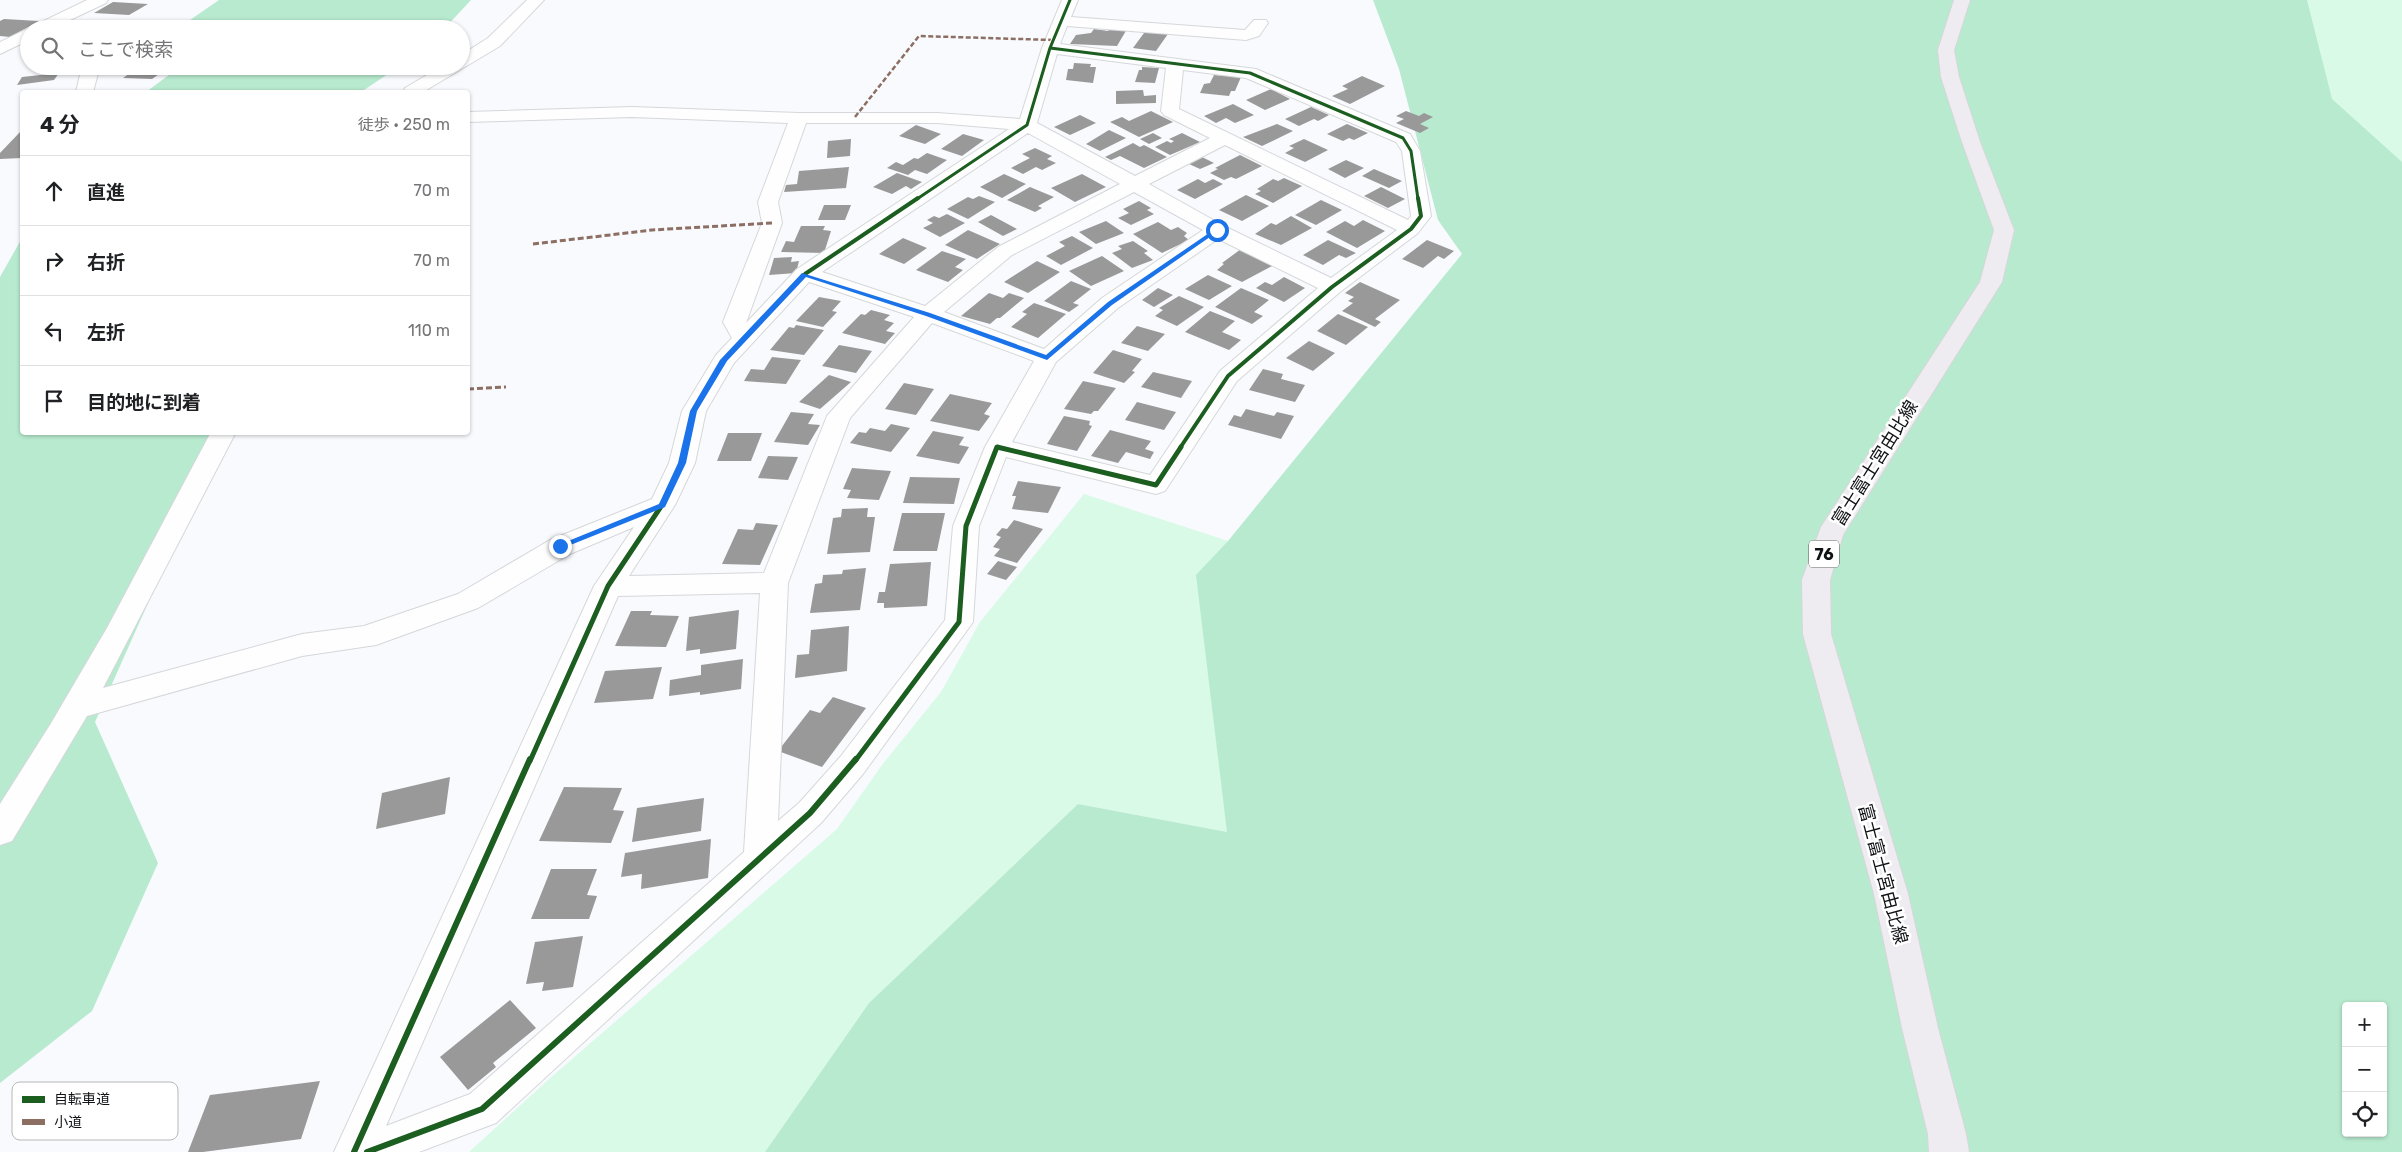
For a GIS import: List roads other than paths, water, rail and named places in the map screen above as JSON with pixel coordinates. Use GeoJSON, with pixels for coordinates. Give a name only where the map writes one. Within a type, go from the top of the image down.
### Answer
{"type":"FeatureCollection","features":[{"type":"Feature","properties":{"kind":"main road","name":"富士富士宮由比線"},"geometry":{"type":"LineString","coordinates":[[1948,1152],[1948,1134],[1920,1028],[1891,894],[1818,634],[1816,580],[1830,534],[1991,282],[2002,239],[2004,230],[1971,142],[1950,77],[1946,50],[1962,0]]}},
{"type":"Feature","properties":{"kind":"street"},"geometry":{"type":"LineString","coordinates":[[57,20],[100,0]]}},
{"type":"Feature","properties":{"kind":"street"},"geometry":{"type":"LineString","coordinates":[[470,57],[494,42],[536,0]]}},
{"type":"Feature","properties":{"kind":"street"},"geometry":{"type":"LineString","coordinates":[[354,1152],[608,586],[662,505],[682,463],[694,411],[724,360],[805,274],[1027,125],[1050,48],[1070,0]]}},
{"type":"Feature","properties":{"kind":"street"},"geometry":{"type":"LineString","coordinates":[[1061,21],[1246,35],[1253,33],[1260,23]]}},
{"type":"Feature","properties":{"kind":"street"},"geometry":{"type":"LineString","coordinates":[[0,50],[20,38]]}},
{"type":"Feature","properties":{"kind":"street"},"geometry":{"type":"LineString","coordinates":[[997,447],[1156,485],[1228,376],[1332,287],[1411,229],[1421,216],[1411,151],[1403,138],[1250,73],[1050,48]]}},
{"type":"Feature","properties":{"kind":"street"},"geometry":{"type":"LineString","coordinates":[[0,50],[20,49]]}},
{"type":"Feature","properties":{"kind":"street"},"geometry":{"type":"LineString","coordinates":[[1175,64],[1170,111],[1411,229]]}},
{"type":"Feature","properties":{"kind":"street"},"geometry":{"type":"LineString","coordinates":[[85,90],[89,75]]}},
{"type":"Feature","properties":{"kind":"street"},"geometry":{"type":"LineString","coordinates":[[414,90],[440,75]]}},
{"type":"Feature","properties":{"kind":"street"},"geometry":{"type":"LineString","coordinates":[[470,117],[632,112],[799,118],[937,118],[1027,125],[1217,230],[1332,287]]}},
{"type":"Feature","properties":{"kind":"street"},"geometry":{"type":"LineString","coordinates":[[744,339],[734,322],[772,222],[768,202],[799,118]]}},
{"type":"Feature","properties":{"kind":"street"},"geometry":{"type":"LineString","coordinates":[[760,859],[774,583],[839,416],[928,314],[1005,251],[1224,138]]}},
{"type":"Feature","properties":{"kind":"street"},"geometry":{"type":"LineString","coordinates":[[367,1152],[482,1109],[810,813],[852,765],[959,622],[966,526],[997,447],[1047,358],[1110,303],[1217,230]]}},
{"type":"Feature","properties":{"kind":"street"},"geometry":{"type":"LineString","coordinates":[[805,274],[928,314],[1047,358]]}},
{"type":"Feature","properties":{"kind":"street"},"geometry":{"type":"LineString","coordinates":[[0,831],[35,779],[112,649],[222,435]]}},
{"type":"Feature","properties":{"kind":"street"},"geometry":{"type":"LineString","coordinates":[[76,707],[302,645],[366,637],[468,601],[560,546],[662,505]]}},
{"type":"Feature","properties":{"kind":"street"},"geometry":{"type":"LineString","coordinates":[[608,586],[774,583]]}}]}
